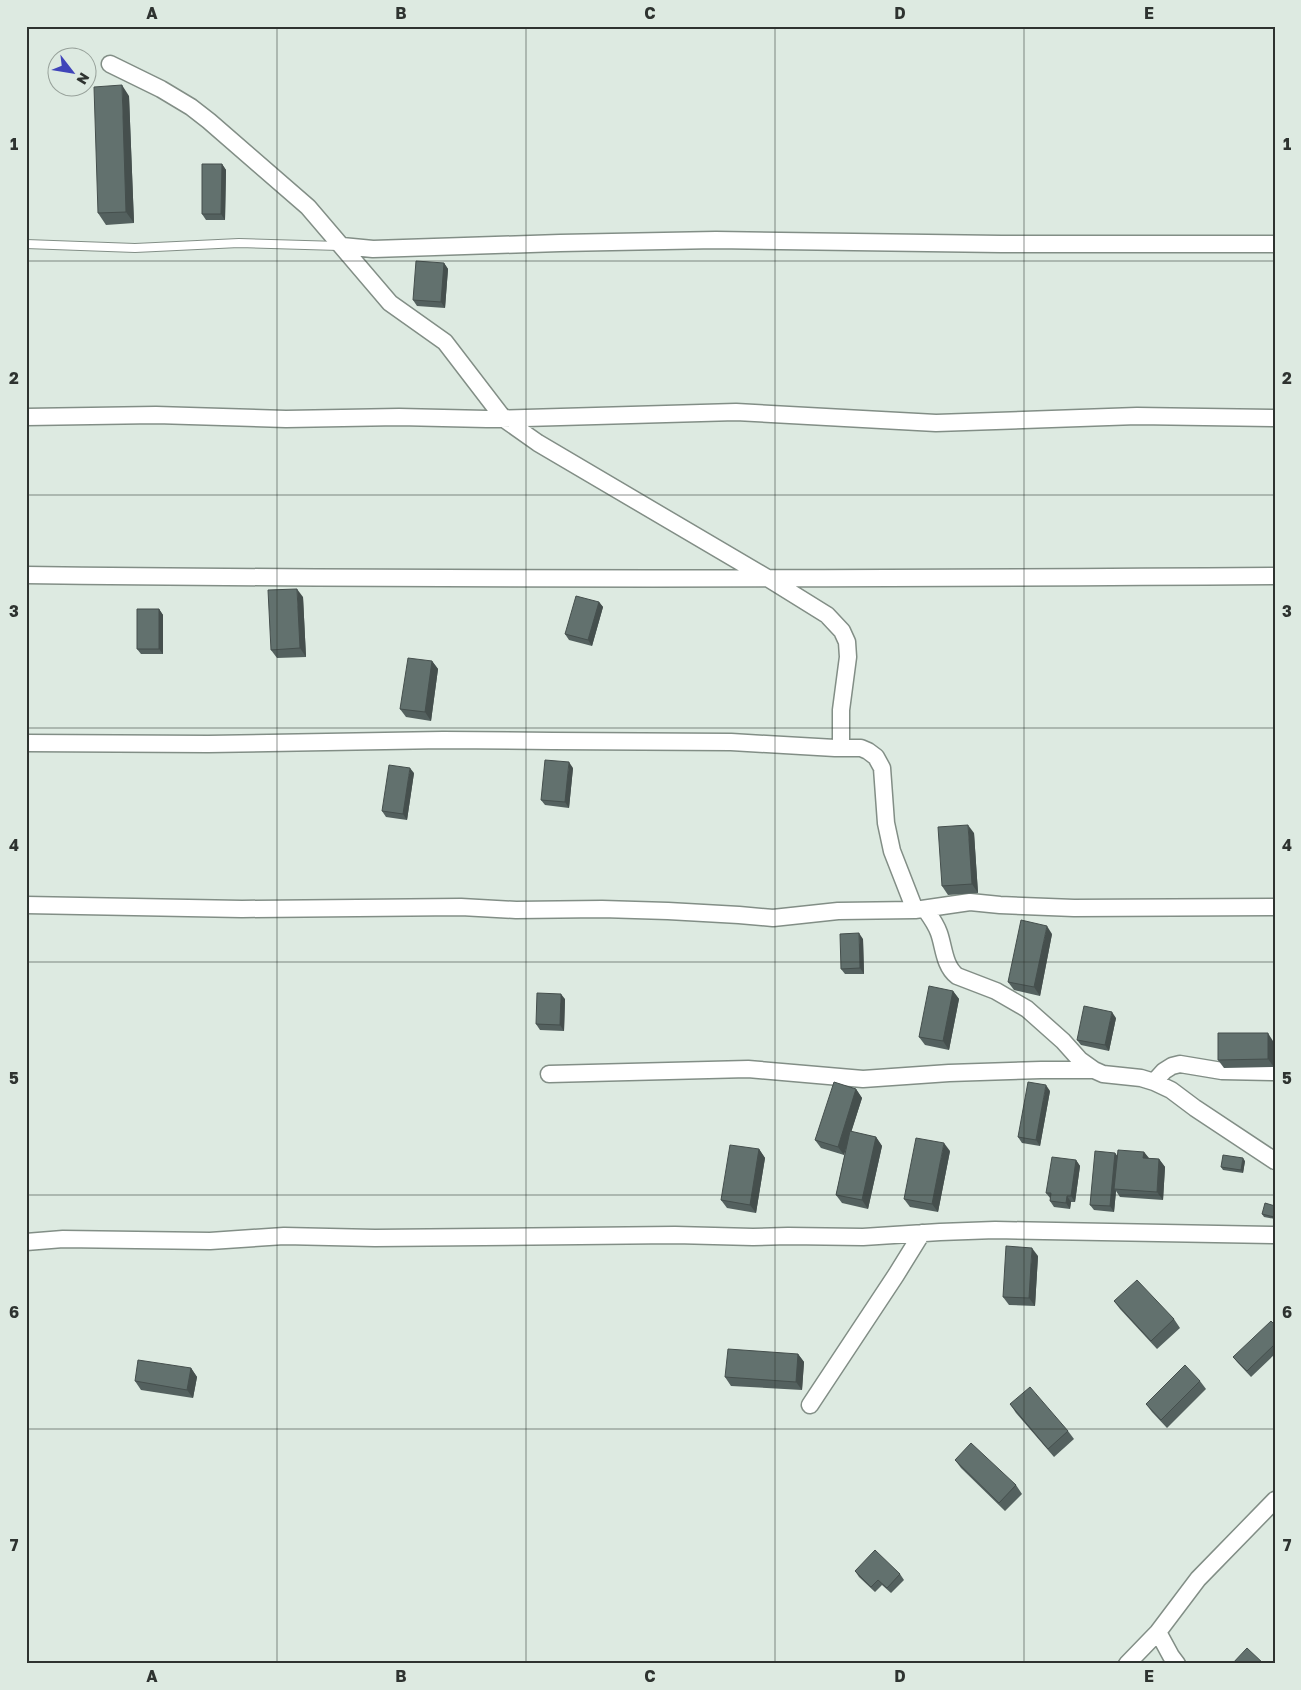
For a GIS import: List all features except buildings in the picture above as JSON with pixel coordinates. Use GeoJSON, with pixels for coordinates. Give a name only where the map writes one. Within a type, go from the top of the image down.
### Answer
{"type":"FeatureCollection","features":[{"type":"Feature","properties":{"kind":"street"},"geometry":{"type":"LineString","coordinates":[[110,64],[161,89],[191,108],[209,121],[308,207],[390,302],[444,342],[504,419],[538,443],[770,579],[827,615],[842,630],[847,642],[848,657],[840,710],[841,748]]}},
{"type":"Feature","properties":{"kind":"street"},"geometry":{"type":"LineString","coordinates":[[342,246],[373,249],[560,242],[716,240],[1001,244],[1275,244]]}},
{"type":"Feature","properties":{"kind":"street"},"geometry":{"type":"LineString","coordinates":[[26,417],[156,415],[286,419],[399,417],[504,419],[736,412],[936,423],[1137,416],[1275,418]]}},
{"type":"Feature","properties":{"kind":"street"},"geometry":{"type":"LineString","coordinates":[[26,576],[770,579],[1275,576]]}},
{"type":"Feature","properties":{"kind":"street"},"geometry":{"type":"LineString","coordinates":[[26,743],[208,744],[443,740],[731,742],[861,748],[876,758],[882,768],[886,823],[892,851],[920,909],[939,931],[945,958],[952,973],[996,991],[1027,1009],[1080,1060],[1094,1070],[1104,1074],[1154,1082],[1171,1090],[1203,1114],[1275,1161]]}},
{"type":"Feature","properties":{"kind":"street"},"geometry":{"type":"LineString","coordinates":[[26,905],[260,909],[461,907],[516,910],[602,909],[739,914],[773,918],[838,910],[920,909],[970,902],[1074,908],[1275,907]]}},
{"type":"Feature","properties":{"kind":"street"},"geometry":{"type":"LineString","coordinates":[[1154,1082],[1164,1071],[1180,1064],[1222,1071],[1275,1072]]}},
{"type":"Feature","properties":{"kind":"street"},"geometry":{"type":"LineString","coordinates":[[548,1074],[748,1069],[863,1079],[958,1073],[1094,1070]]}},
{"type":"Feature","properties":{"kind":"street"},"geometry":{"type":"LineString","coordinates":[[26,1242],[63,1239],[210,1241],[284,1236],[394,1238],[675,1235],[863,1237],[995,1230],[1275,1235]]}},
{"type":"Feature","properties":{"kind":"street"},"geometry":{"type":"LineString","coordinates":[[810,1405],[922,1233]]}},
{"type":"Feature","properties":{"kind":"street"},"geometry":{"type":"LineString","coordinates":[[1127,1664],[1158,1632],[1198,1579],[1275,1500]]}},
{"type":"Feature","properties":{"kind":"street"},"geometry":{"type":"LineString","coordinates":[[1158,1632],[1177,1664]]}},
{"type":"Feature","properties":{"kind":"lane"},"geometry":{"type":"LineString","coordinates":[[26,244],[135,248],[240,243],[342,246]]}}]}
